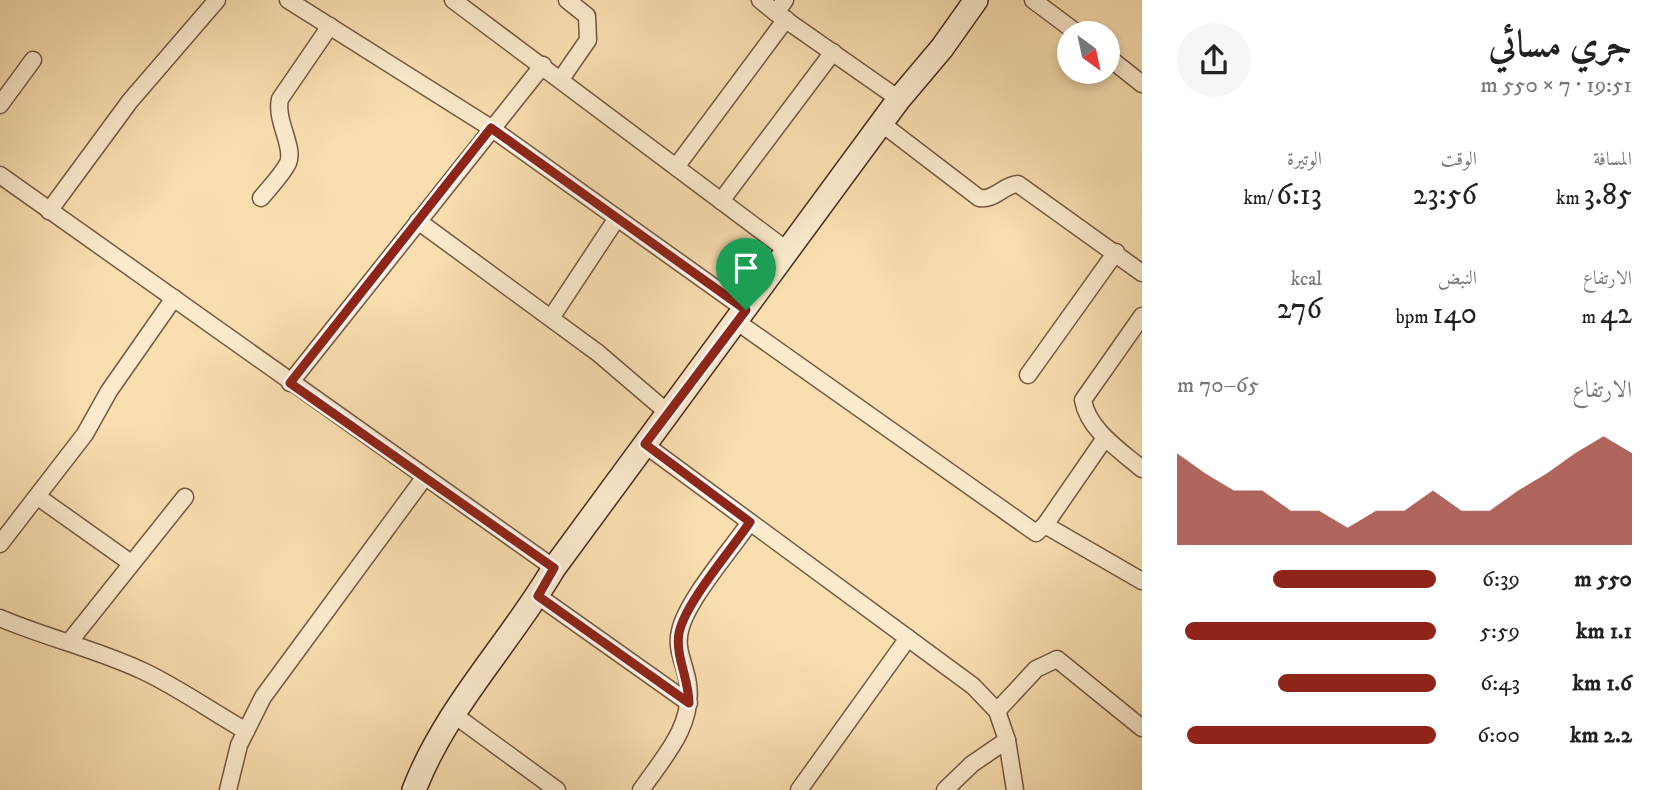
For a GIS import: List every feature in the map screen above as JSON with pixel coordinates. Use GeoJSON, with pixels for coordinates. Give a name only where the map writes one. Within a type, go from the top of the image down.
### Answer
{"type":"FeatureCollection","features":[{"type":"Feature","properties":{"kind":"main road"},"geometry":{"type":"LineString","coordinates":[[415,790],[424,764],[453,714],[538,596],[554,568],[881,123],[942,48],[976,0]]}},
{"type":"Feature","properties":{"kind":"street"},"geometry":{"type":"LineString","coordinates":[[49,211],[130,101],[217,0]]}},
{"type":"Feature","properties":{"kind":"street"},"geometry":{"type":"LineString","coordinates":[[288,0],[491,128],[617,218],[741,315],[1035,533],[1045,525],[1105,438]]}},
{"type":"Feature","properties":{"kind":"street"},"geometry":{"type":"LineString","coordinates":[[453,0],[788,251]]}},
{"type":"Feature","properties":{"kind":"street"},"geometry":{"type":"LineString","coordinates":[[561,79],[588,40],[587,16],[567,0]]}},
{"type":"Feature","properties":{"kind":"street"},"geometry":{"type":"LineString","coordinates":[[760,0],[783,11],[833,52],[899,99]]}},
{"type":"Feature","properties":{"kind":"street"},"geometry":{"type":"LineString","coordinates":[[1033,0],[1060,21]]}},
{"type":"Feature","properties":{"kind":"street"},"geometry":{"type":"LineString","coordinates":[[676,167],[783,11]]}},
{"type":"Feature","properties":{"kind":"street"},"geometry":{"type":"LineString","coordinates":[[261,198],[288,163],[289,155],[277,110],[280,99],[330,26]]}},
{"type":"Feature","properties":{"kind":"street"},"geometry":{"type":"LineString","coordinates":[[721,201],[833,52]]}},
{"type":"Feature","properties":{"kind":"street"},"geometry":{"type":"LineString","coordinates":[[0,105],[33,60]]}},
{"type":"Feature","properties":{"kind":"street"},"geometry":{"type":"LineString","coordinates":[[1120,64],[1139,75]]}},
{"type":"Feature","properties":{"kind":"street"},"geometry":{"type":"LineString","coordinates":[[290,383],[543,65]]}},
{"type":"Feature","properties":{"kind":"street"},"geometry":{"type":"LineString","coordinates":[[881,123],[979,198],[987,199],[1008,185],[1018,184],[1142,272]]}},
{"type":"Feature","properties":{"kind":"street"},"geometry":{"type":"LineString","coordinates":[[0,175],[554,568]]}},
{"type":"Feature","properties":{"kind":"street"},"geometry":{"type":"LineString","coordinates":[[551,318],[617,218]]}},
{"type":"Feature","properties":{"kind":"street"},"geometry":{"type":"LineString","coordinates":[[418,221],[598,353],[667,412]]}},
{"type":"Feature","properties":{"kind":"street"},"geometry":{"type":"LineString","coordinates":[[1028,375],[1116,252]]}},
{"type":"Feature","properties":{"kind":"street"},"geometry":{"type":"LineString","coordinates":[[0,544],[85,434],[110,391],[174,298]]}},
{"type":"Feature","properties":{"kind":"street"},"geometry":{"type":"LineString","coordinates":[[1142,316],[1083,400],[1087,414],[1105,438],[1142,470]]}},
{"type":"Feature","properties":{"kind":"street"},"geometry":{"type":"LineString","coordinates":[[645,444],[973,685],[997,711],[1007,740],[1015,790]]}},
{"type":"Feature","properties":{"kind":"street"},"geometry":{"type":"LineString","coordinates":[[228,790],[246,731],[263,697],[424,478]]}},
{"type":"Feature","properties":{"kind":"street"},"geometry":{"type":"LineString","coordinates":[[37,497],[131,563]]}},
{"type":"Feature","properties":{"kind":"street"},"geometry":{"type":"LineString","coordinates":[[70,641],[185,497]]}},
{"type":"Feature","properties":{"kind":"street"},"geometry":{"type":"LineString","coordinates":[[641,790],[679,735],[689,703],[687,676],[679,653],[679,632],[688,610],[750,522]]}},
{"type":"Feature","properties":{"kind":"street"},"geometry":{"type":"LineString","coordinates":[[1045,525],[1142,581]]}},
{"type":"Feature","properties":{"kind":"street"},"geometry":{"type":"LineString","coordinates":[[538,596],[689,703]]}},
{"type":"Feature","properties":{"kind":"street"},"geometry":{"type":"LineString","coordinates":[[0,618],[38,633],[70,641],[143,671],[246,731]]}},
{"type":"Feature","properties":{"kind":"street"},"geometry":{"type":"LineString","coordinates":[[799,790],[908,638]]}},
{"type":"Feature","properties":{"kind":"street"},"geometry":{"type":"LineString","coordinates":[[997,711],[1036,669],[1057,659],[1142,728]]}},
{"type":"Feature","properties":{"kind":"street"},"geometry":{"type":"LineString","coordinates":[[453,714],[557,790]]}},
{"type":"Feature","properties":{"kind":"street"},"geometry":{"type":"LineString","coordinates":[[945,790],[972,764],[1007,740]]}},
{"type":"Feature","properties":{"kind":"route"},"geometry":{"type":"LineString","coordinates":[[491,128],[746,310],[645,444],[750,522],[688,610],[679,632],[679,653],[687,676],[689,703],[538,596],[554,568],[290,383],[491,128]]}}]}
